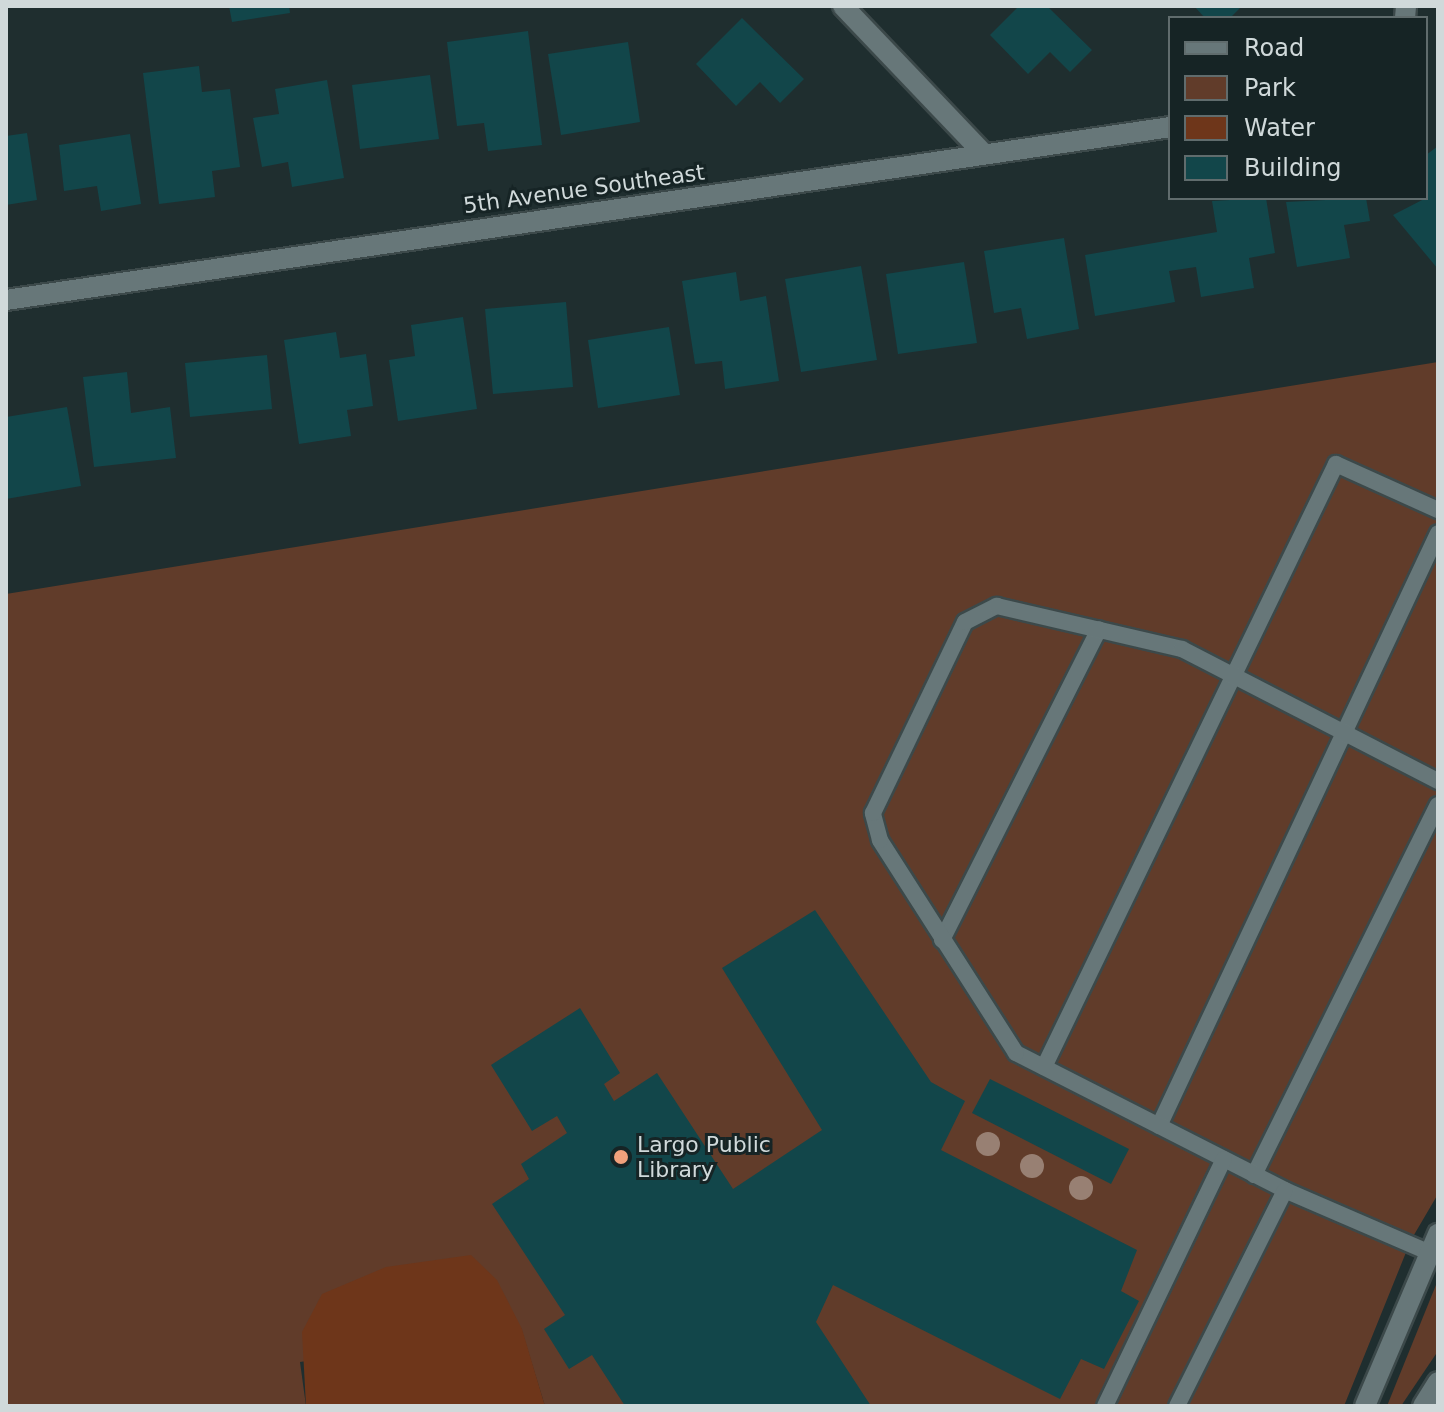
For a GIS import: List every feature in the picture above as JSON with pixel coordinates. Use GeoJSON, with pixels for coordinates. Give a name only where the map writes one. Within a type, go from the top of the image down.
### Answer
{"type":"FeatureCollection","features":[{"type":"Feature","properties":{"kind":"street"},"geometry":{"type":"LineString","coordinates":[[843,6],[984,154]]}},
{"type":"Feature","properties":{"kind":"street","name":"5th Avenue Southeast"},"geometry":{"type":"LineString","coordinates":[[6,300],[1168,127]]}},
{"type":"Feature","properties":{"kind":"street"},"geometry":{"type":"LineString","coordinates":[[1365,1406],[1433,1243]]}},
{"type":"Feature","properties":{"kind":"street"},"geometry":{"type":"LineString","coordinates":[[1423,1406],[1438,1382]]}},
{"type":"Feature","properties":{"kind":"lane"},"geometry":{"type":"LineString","coordinates":[[1044,1067],[1217,703],[1238,675],[1336,464],[1438,510]]}},
{"type":"Feature","properties":{"kind":"lane"},"geometry":{"type":"LineString","coordinates":[[1159,1126],[1342,729],[1438,533]]}},
{"type":"Feature","properties":{"kind":"lane"},"geometry":{"type":"LineString","coordinates":[[1433,1243],[1285,1190],[1044,1067],[1006,1043],[880,840],[874,800],[965,622],[997,606],[1182,649],[1238,675],[1438,781]]}},
{"type":"Feature","properties":{"kind":"lane"},"geometry":{"type":"LineString","coordinates":[[942,940],[1099,629]]}},
{"type":"Feature","properties":{"kind":"lane"},"geometry":{"type":"LineString","coordinates":[[1254,1175],[1438,805]]}},
{"type":"Feature","properties":{"kind":"lane"},"geometry":{"type":"LineString","coordinates":[[1105,1406],[1224,1159]]}},
{"type":"Feature","properties":{"kind":"lane"},"geometry":{"type":"LineString","coordinates":[[1177,1406],[1285,1190]]}},
{"type":"Feature","properties":{"kind":"green space"},"geometry":{"type":"Polygon","coordinates":[[[1438,362],[1438,1194],[1411,1240],[1344,1406],[545,1406],[521,1328],[300,1362],[306,1406],[6,1406],[6,594],[1438,362]]]}},
{"type":"Feature","properties":{"kind":"green space"},"geometry":{"type":"Polygon","coordinates":[[[1438,1280],[1438,1351],[1401,1406],[1387,1406],[1438,1280]]]}},
{"type":"Feature","properties":{"kind":"water"},"geometry":{"type":"Polygon","coordinates":[[[471,1255],[497,1280],[522,1329],[545,1406],[306,1406],[302,1332],[322,1294],[386,1267],[471,1255]]]}},
{"type":"Feature","properties":{"kind":"building"},"geometry":{"type":"Polygon","coordinates":[[[229,6],[289,6],[290,13],[232,22],[229,6]]]}},
{"type":"Feature","properties":{"kind":"building"},"geometry":{"type":"Polygon","coordinates":[[[1019,6],[1047,6],[1092,50],[1070,72],[1050,52],[1028,74],[990,35],[1019,6]]]}},
{"type":"Feature","properties":{"kind":"building"},"geometry":{"type":"Polygon","coordinates":[[[1194,6],[1242,6],[1232,16],[1203,16],[1194,6]]]}},
{"type":"Feature","properties":{"kind":"building"},"geometry":{"type":"Polygon","coordinates":[[[742,18],[804,79],[780,103],[760,82],[736,106],[696,64],[742,18]]]}},
{"type":"Feature","properties":{"kind":"building"},"geometry":{"type":"Polygon","coordinates":[[[528,31],[542,145],[488,151],[484,123],[457,126],[447,42],[528,31]]]}},
{"type":"Feature","properties":{"kind":"building"},"geometry":{"type":"Polygon","coordinates":[[[628,42],[640,122],[561,135],[548,54],[628,42]]]}},
{"type":"Feature","properties":{"kind":"building"},"geometry":{"type":"Polygon","coordinates":[[[199,66],[202,92],[230,89],[240,167],[212,171],[215,197],[159,204],[143,73],[199,66]]]}},
{"type":"Feature","properties":{"kind":"building"},"geometry":{"type":"Polygon","coordinates":[[[430,75],[439,139],[360,149],[352,85],[430,75]]]}},
{"type":"Feature","properties":{"kind":"building"},"geometry":{"type":"Polygon","coordinates":[[[327,80],[344,178],[292,187],[288,162],[262,167],[253,118],[279,114],[275,89],[327,80]]]}},
{"type":"Feature","properties":{"kind":"building"},"geometry":{"type":"Polygon","coordinates":[[[27,133],[37,200],[6,205],[6,136],[27,133]]]}},
{"type":"Feature","properties":{"kind":"building"},"geometry":{"type":"Polygon","coordinates":[[[130,134],[141,204],[101,211],[97,186],[64,191],[59,145],[130,134]]]}},
{"type":"Feature","properties":{"kind":"building"},"geometry":{"type":"Polygon","coordinates":[[[1438,146],[1438,269],[1393,215],[1428,200],[1428,154],[1438,146]]]}},
{"type":"Feature","properties":{"kind":"building"},"geometry":{"type":"Polygon","coordinates":[[[1266,200],[1275,253],[1249,258],[1254,288],[1201,297],[1196,267],[1169,271],[1175,302],[1095,316],[1085,255],[1217,232],[1212,201],[1266,200]]]}},
{"type":"Feature","properties":{"kind":"building"},"geometry":{"type":"Polygon","coordinates":[[[1366,200],[1370,221],[1344,225],[1350,258],[1297,267],[1286,202],[1366,200]]]}},
{"type":"Feature","properties":{"kind":"building"},"geometry":{"type":"Polygon","coordinates":[[[1064,238],[1079,329],[1027,339],[1021,308],[994,313],[984,251],[1064,238]]]}},
{"type":"Feature","properties":{"kind":"building"},"geometry":{"type":"Polygon","coordinates":[[[964,262],[977,343],[898,354],[886,274],[964,262]]]}},
{"type":"Feature","properties":{"kind":"building"},"geometry":{"type":"Polygon","coordinates":[[[861,266],[877,360],[801,372],[785,279],[861,266]]]}},
{"type":"Feature","properties":{"kind":"building"},"geometry":{"type":"Polygon","coordinates":[[[736,272],[740,301],[766,296],[779,381],[725,389],[722,361],[695,364],[682,281],[736,272]]]}},
{"type":"Feature","properties":{"kind":"building"},"geometry":{"type":"Polygon","coordinates":[[[566,302],[573,387],[493,394],[485,309],[566,302]]]}},
{"type":"Feature","properties":{"kind":"building"},"geometry":{"type":"Polygon","coordinates":[[[463,317],[477,409],[398,421],[389,360],[415,356],[411,325],[463,317]]]}},
{"type":"Feature","properties":{"kind":"building"},"geometry":{"type":"Polygon","coordinates":[[[669,327],[680,395],[598,408],[588,340],[669,327]]]}},
{"type":"Feature","properties":{"kind":"building"},"geometry":{"type":"Polygon","coordinates":[[[336,332],[340,358],[366,354],[373,406],[347,410],[351,436],[299,444],[284,340],[336,332]]]}},
{"type":"Feature","properties":{"kind":"building"},"geometry":{"type":"Polygon","coordinates":[[[267,355],[272,409],[190,417],[185,363],[267,355]]]}},
{"type":"Feature","properties":{"kind":"building"},"geometry":{"type":"Polygon","coordinates":[[[127,372],[131,413],[170,407],[176,458],[94,467],[83,377],[127,372]]]}},
{"type":"Feature","properties":{"kind":"building"},"geometry":{"type":"Polygon","coordinates":[[[67,407],[81,486],[6,499],[6,417],[67,407]]]}},
{"type":"Feature","properties":{"kind":"building","name":"Largo Public Library"},"geometry":{"type":"Polygon","coordinates":[[[815,910],[931,1082],[965,1101],[941,1150],[1137,1250],[1121,1291],[1139,1301],[1104,1369],[1081,1359],[1060,1399],[833,1285],[816,1322],[871,1406],[625,1406],[592,1355],[569,1369],[544,1329],[565,1315],[492,1204],[529,1179],[521,1164],[567,1133],[557,1116],[532,1131],[491,1065],[580,1008],[620,1073],[604,1084],[614,1101],[657,1073],[733,1189],[822,1130],[722,968],[815,910]]]}},
{"type":"Feature","properties":{"kind":"building"},"geometry":{"type":"Polygon","coordinates":[[[990,1079],[1129,1149],[1111,1184],[972,1113],[990,1079]]]}},
{"type":"Feature","properties":{"kind":"place","name":"Largo Public Library"},"geometry":{"type":"Point","coordinates":[621,1157]}}]}
